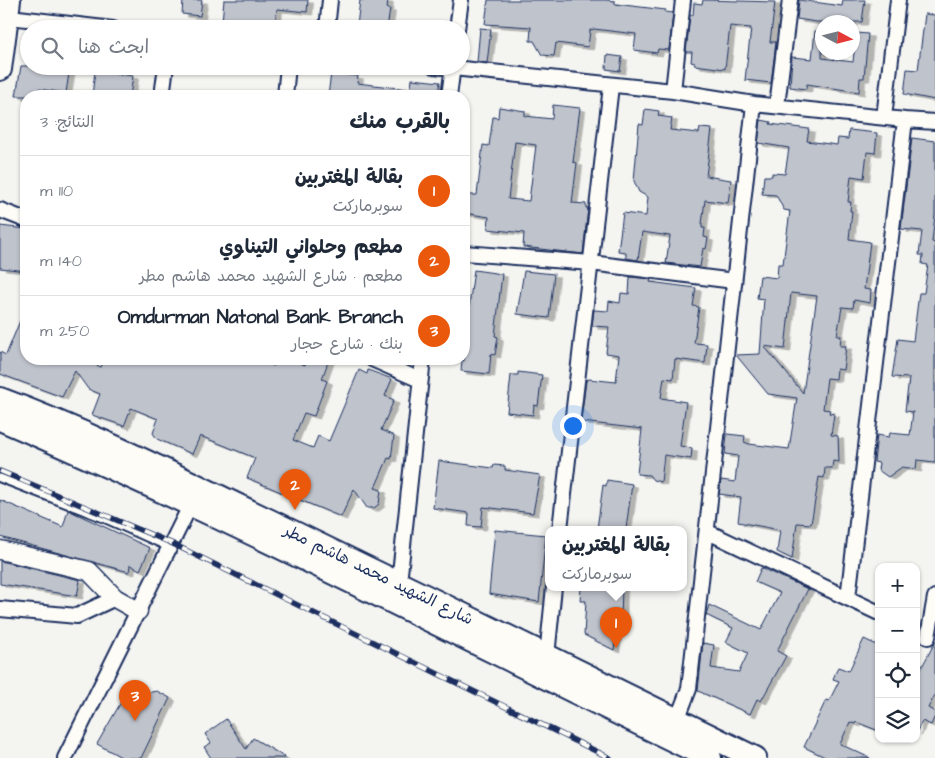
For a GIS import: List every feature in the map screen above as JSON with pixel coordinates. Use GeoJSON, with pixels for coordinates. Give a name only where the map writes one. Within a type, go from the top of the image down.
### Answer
{"type":"FeatureCollection","features":[{"type":"Feature","properties":{"kind":"main road"},"geometry":{"type":"LineString","coordinates":[[0,69],[5,11]]}},
{"type":"Feature","properties":{"kind":"main road","name":"شارع الشهيد محمد هاشم مطر"},"geometry":{"type":"LineString","coordinates":[[0,399],[38,413],[399,583],[755,758]]}},
{"type":"Feature","properties":{"kind":"main road","name":"شارع الشهيد محمد هاشم مطر"},"geometry":{"type":"LineString","coordinates":[[0,419],[76,451],[710,758]]}},
{"type":"Feature","properties":{"kind":"street"},"geometry":{"type":"LineString","coordinates":[[328,20],[330,0]]}},
{"type":"Feature","properties":{"kind":"street"},"geometry":{"type":"LineString","coordinates":[[458,20],[461,0]]}},
{"type":"Feature","properties":{"kind":"street"},"geometry":{"type":"LineString","coordinates":[[673,91],[683,0]]}},
{"type":"Feature","properties":{"kind":"street"},"geometry":{"type":"LineString","coordinates":[[777,106],[790,0]]}},
{"type":"Feature","properties":{"kind":"street"},"geometry":{"type":"LineString","coordinates":[[884,116],[898,0]]}},
{"type":"Feature","properties":{"kind":"street"},"geometry":{"type":"LineString","coordinates":[[5,11],[59,20]]}},
{"type":"Feature","properties":{"kind":"street"},"geometry":{"type":"LineString","coordinates":[[470,70],[673,91],[754,104],[935,122]]}},
{"type":"Feature","properties":{"kind":"street"},"geometry":{"type":"LineString","coordinates":[[163,90],[165,75]]}},
{"type":"Feature","properties":{"kind":"street"},"geometry":{"type":"LineString","coordinates":[[286,90],[287,75]]}},
{"type":"Feature","properties":{"kind":"street"},"geometry":{"type":"LineString","coordinates":[[450,90],[452,75]]}},
{"type":"Feature","properties":{"kind":"street"},"geometry":{"type":"LineString","coordinates":[[560,526],[611,86]]}},
{"type":"Feature","properties":{"kind":"street"},"geometry":{"type":"LineString","coordinates":[[677,720],[689,689],[708,532],[754,104]]}},
{"type":"Feature","properties":{"kind":"street"},"geometry":{"type":"LineString","coordinates":[[848,598],[905,120]]}},
{"type":"Feature","properties":{"kind":"street"},"geometry":{"type":"LineString","coordinates":[[0,210],[20,218]]}},
{"type":"Feature","properties":{"kind":"street"},"geometry":{"type":"LineString","coordinates":[[470,253],[591,263],[734,281]]}},
{"type":"Feature","properties":{"kind":"street"},"geometry":{"type":"LineString","coordinates":[[386,365],[420,380]]}},
{"type":"Feature","properties":{"kind":"street"},"geometry":{"type":"LineString","coordinates":[[399,583],[421,365]]}},
{"type":"Feature","properties":{"kind":"street"},"geometry":{"type":"LineString","coordinates":[[65,758],[190,506]]}},
{"type":"Feature","properties":{"kind":"street"},"geometry":{"type":"LineString","coordinates":[[708,532],[875,611]]}},
{"type":"Feature","properties":{"kind":"street"},"geometry":{"type":"LineString","coordinates":[[0,550],[89,571],[115,598],[138,611]]}},
{"type":"Feature","properties":{"kind":"street"},"geometry":{"type":"LineString","coordinates":[[547,656],[554,591]]}},
{"type":"Feature","properties":{"kind":"street"},"geometry":{"type":"LineString","coordinates":[[926,636],[935,597]]}},
{"type":"Feature","properties":{"kind":"street"},"geometry":{"type":"LineString","coordinates":[[0,609],[77,616],[115,598]]}},
{"type":"Feature","properties":{"kind":"lane"},"geometry":{"type":"LineString","coordinates":[[0,478],[106,519],[169,547]]}},
{"type":"Feature","properties":{"kind":"building"},"geometry":{"type":"Polygon","coordinates":[[[183,0],[202,0],[200,16],[182,14],[183,0]]]}},
{"type":"Feature","properties":{"kind":"building"},"geometry":{"type":"Polygon","coordinates":[[[224,0],[308,0],[307,12],[277,9],[276,20],[222,20],[224,0]]]}},
{"type":"Feature","properties":{"kind":"building"},"geometry":{"type":"Polygon","coordinates":[[[360,0],[388,0],[387,9],[390,9],[388,20],[358,20],[360,0]]]}},
{"type":"Feature","properties":{"kind":"building"},"geometry":{"type":"Polygon","coordinates":[[[488,0],[606,0],[615,1],[615,4],[666,10],[665,12],[673,13],[669,50],[658,49],[657,53],[634,50],[636,34],[594,29],[590,30],[588,47],[556,43],[554,56],[542,55],[534,41],[530,41],[531,27],[485,24],[488,0]]]}},
{"type":"Feature","properties":{"kind":"building"},"geometry":{"type":"Polygon","coordinates":[[[703,0],[775,2],[770,42],[776,42],[771,83],[745,80],[751,28],[730,26],[725,69],[695,65],[695,63],[691,62],[692,52],[686,52],[690,15],[693,15],[694,3],[702,4],[703,0]]]}},
{"type":"Feature","properties":{"kind":"building"},"geometry":{"type":"Polygon","coordinates":[[[799,0],[842,6],[843,0],[865,0],[862,22],[860,22],[860,15],[815,15],[815,22],[797,19],[799,0]]]}},
{"type":"Feature","properties":{"kind":"building"},"geometry":{"type":"Polygon","coordinates":[[[925,14],[935,15],[935,100],[904,94],[907,69],[918,70],[925,14]]]}},
{"type":"Feature","properties":{"kind":"building"},"geometry":{"type":"Polygon","coordinates":[[[480,28],[491,29],[487,63],[477,62],[480,28]]]}},
{"type":"Feature","properties":{"kind":"building"},"geometry":{"type":"Polygon","coordinates":[[[815,31],[815,60],[853,62],[853,60],[860,60],[860,33],[868,34],[864,78],[860,78],[859,92],[807,84],[806,89],[790,87],[792,57],[812,59],[815,31]]]}},
{"type":"Feature","properties":{"kind":"building"},"geometry":{"type":"Polygon","coordinates":[[[607,55],[622,57],[620,71],[606,69],[607,55]]]}},
{"type":"Feature","properties":{"kind":"building"},"geometry":{"type":"Polygon","coordinates":[[[20,72],[20,75],[69,75],[66,90],[20,90],[20,96],[16,96],[20,72]]]}},
{"type":"Feature","properties":{"kind":"building"},"geometry":{"type":"Polygon","coordinates":[[[95,75],[133,76],[131,90],[93,90],[95,75]]]}},
{"type":"Feature","properties":{"kind":"building"},"geometry":{"type":"Polygon","coordinates":[[[331,75],[358,76],[357,83],[408,89],[408,90],[329,90],[331,75]]]}},
{"type":"Feature","properties":{"kind":"building"},"geometry":{"type":"Polygon","coordinates":[[[412,79],[440,82],[439,90],[411,90],[412,79]]]}},
{"type":"Feature","properties":{"kind":"building"},"geometry":{"type":"Polygon","coordinates":[[[553,105],[580,108],[573,162],[577,163],[572,203],[586,204],[586,208],[588,208],[583,254],[523,247],[524,233],[488,229],[489,217],[470,214],[470,195],[477,195],[483,145],[489,146],[493,117],[498,118],[499,107],[525,111],[525,116],[552,119],[553,105]],[[515,142],[508,199],[529,201],[536,145],[515,142]]]}},
{"type":"Feature","properties":{"kind":"building"},"geometry":{"type":"Polygon","coordinates":[[[645,109],[659,111],[658,116],[672,118],[670,130],[699,133],[700,128],[712,129],[706,176],[731,180],[728,203],[705,200],[702,228],[705,228],[704,237],[708,238],[706,249],[703,248],[700,267],[666,263],[670,236],[642,232],[638,260],[626,258],[626,252],[618,251],[623,213],[646,216],[648,197],[639,192],[634,181],[639,124],[643,125],[645,109]]]}},
{"type":"Feature","properties":{"kind":"building"},"geometry":{"type":"Polygon","coordinates":[[[761,120],[771,122],[770,124],[809,129],[807,141],[837,145],[838,138],[848,139],[849,130],[877,133],[875,153],[867,152],[864,178],[851,176],[848,202],[851,202],[850,211],[852,211],[849,239],[870,242],[864,289],[871,290],[870,303],[854,300],[853,308],[842,307],[837,336],[841,336],[840,346],[846,346],[843,370],[837,369],[836,379],[827,378],[823,409],[830,410],[829,413],[834,414],[831,435],[838,436],[839,462],[833,461],[832,468],[825,468],[824,478],[819,477],[811,524],[797,523],[792,559],[777,552],[780,530],[738,522],[741,497],[719,494],[721,480],[735,482],[738,456],[725,454],[727,434],[745,436],[744,442],[749,444],[789,449],[797,398],[768,394],[736,355],[760,354],[764,299],[757,298],[760,276],[777,278],[778,264],[783,264],[790,211],[784,210],[776,195],[762,194],[764,176],[772,176],[772,173],[785,174],[789,148],[758,143],[761,120]],[[791,293],[785,349],[764,346],[803,393],[817,296],[791,293]]]}},
{"type":"Feature","properties":{"kind":"building"},"geometry":{"type":"Polygon","coordinates":[[[912,138],[935,141],[935,215],[932,242],[935,243],[935,462],[917,460],[916,469],[902,467],[888,477],[878,470],[879,463],[874,462],[877,435],[889,437],[890,433],[910,435],[913,412],[905,411],[909,378],[892,377],[898,339],[913,341],[919,293],[924,293],[928,265],[922,264],[923,255],[919,255],[922,231],[901,229],[912,138]]]}},
{"type":"Feature","properties":{"kind":"building"},"geometry":{"type":"Polygon","coordinates":[[[0,226],[20,228],[20,270],[0,268],[0,226]]]}},
{"type":"Feature","properties":{"kind":"building"},"geometry":{"type":"Polygon","coordinates":[[[474,270],[502,274],[495,336],[498,337],[495,355],[491,354],[489,374],[461,371],[462,365],[470,365],[470,299],[474,270]]]}},
{"type":"Feature","properties":{"kind":"building"},"geometry":{"type":"Polygon","coordinates":[[[524,271],[554,274],[549,318],[517,314],[524,271]]]}},
{"type":"Feature","properties":{"kind":"building"},"geometry":{"type":"Polygon","coordinates":[[[630,277],[651,279],[650,282],[696,288],[693,306],[699,307],[694,343],[707,344],[705,363],[675,359],[673,379],[664,378],[661,398],[686,402],[680,446],[692,448],[691,459],[664,455],[661,482],[653,480],[649,475],[637,474],[642,429],[582,422],[581,419],[586,381],[588,379],[616,382],[619,355],[606,353],[609,327],[592,326],[594,310],[608,311],[609,301],[620,303],[621,293],[629,294],[630,277]]]}},
{"type":"Feature","properties":{"kind":"building"},"geometry":{"type":"Polygon","coordinates":[[[20,321],[20,365],[96,365],[101,367],[102,365],[327,365],[322,379],[327,381],[314,416],[304,413],[293,440],[313,448],[318,436],[329,441],[359,370],[367,374],[368,370],[392,379],[385,396],[394,400],[381,430],[394,436],[391,459],[388,458],[375,488],[381,490],[379,504],[374,508],[367,508],[354,489],[341,517],[247,478],[255,458],[200,436],[192,454],[157,439],[153,433],[158,419],[131,408],[124,426],[92,415],[100,394],[88,389],[75,371],[62,397],[0,374],[0,352],[6,355],[20,321]]]}},
{"type":"Feature","properties":{"kind":"building"},"geometry":{"type":"Polygon","coordinates":[[[518,372],[542,375],[538,406],[534,405],[533,415],[507,412],[511,375],[518,375],[518,372]]]}},
{"type":"Feature","properties":{"kind":"building"},"geometry":{"type":"Polygon","coordinates":[[[439,461],[493,468],[494,465],[505,466],[505,470],[540,475],[533,513],[483,507],[481,527],[468,526],[469,513],[433,508],[439,461]]]}},
{"type":"Feature","properties":{"kind":"building"},"geometry":{"type":"Polygon","coordinates":[[[607,480],[632,484],[626,526],[597,526],[603,485],[606,486],[607,480]]]}},
{"type":"Feature","properties":{"kind":"building"},"geometry":{"type":"Polygon","coordinates":[[[0,500],[63,527],[68,510],[150,548],[140,570],[130,565],[129,572],[0,537],[0,500]]]}},
{"type":"Feature","properties":{"kind":"building"},"geometry":{"type":"Polygon","coordinates":[[[495,530],[545,535],[539,602],[489,594],[495,530]]]}},
{"type":"Feature","properties":{"kind":"building"},"geometry":{"type":"Polygon","coordinates":[[[0,561],[80,580],[77,596],[0,584],[0,561]]]}},
{"type":"Feature","properties":{"kind":"building"},"geometry":{"type":"Polygon","coordinates":[[[761,568],[808,589],[777,651],[786,656],[761,701],[757,699],[750,714],[698,691],[703,643],[714,645],[711,668],[739,672],[748,653],[726,642],[733,628],[706,615],[709,605],[761,630],[780,593],[755,582],[761,568]]]}},
{"type":"Feature","properties":{"kind":"building"},"geometry":{"type":"Polygon","coordinates":[[[581,591],[622,591],[621,619],[618,618],[614,650],[584,635],[586,601],[580,601],[581,591]]]}},
{"type":"Feature","properties":{"kind":"building"},"geometry":{"type":"Polygon","coordinates":[[[864,639],[875,644],[875,729],[856,722],[855,724],[850,722],[840,744],[870,758],[827,758],[804,747],[826,700],[829,701],[839,681],[833,679],[838,667],[849,671],[864,639]]]}},
{"type":"Feature","properties":{"kind":"building"},"geometry":{"type":"Polygon","coordinates":[[[935,642],[935,695],[928,708],[935,712],[931,725],[922,721],[920,725],[920,670],[935,642]]]}},
{"type":"Feature","properties":{"kind":"building"},"geometry":{"type":"Polygon","coordinates":[[[157,691],[170,698],[141,758],[123,758],[97,744],[124,697],[157,691]]]}},
{"type":"Feature","properties":{"kind":"building"},"geometry":{"type":"Polygon","coordinates":[[[226,719],[246,749],[253,738],[286,758],[211,758],[204,747],[211,743],[205,734],[226,719]]]}},
{"type":"Feature","properties":{"kind":"railway"},"geometry":{"type":"LineString","coordinates":[[0,471],[171,543],[610,758]]}},
{"type":"Feature","properties":{"kind":"place","name":"مطعم وحلواني التيناوي"},"geometry":{"type":"Point","coordinates":[295,510]}},
{"type":"Feature","properties":{"kind":"place","name":"بقالة المغتربين"},"geometry":{"type":"Point","coordinates":[616,648]}},
{"type":"Feature","properties":{"kind":"place","name":"Omdurman Natonal Bank Branch"},"geometry":{"type":"Point","coordinates":[135,721]}}]}
